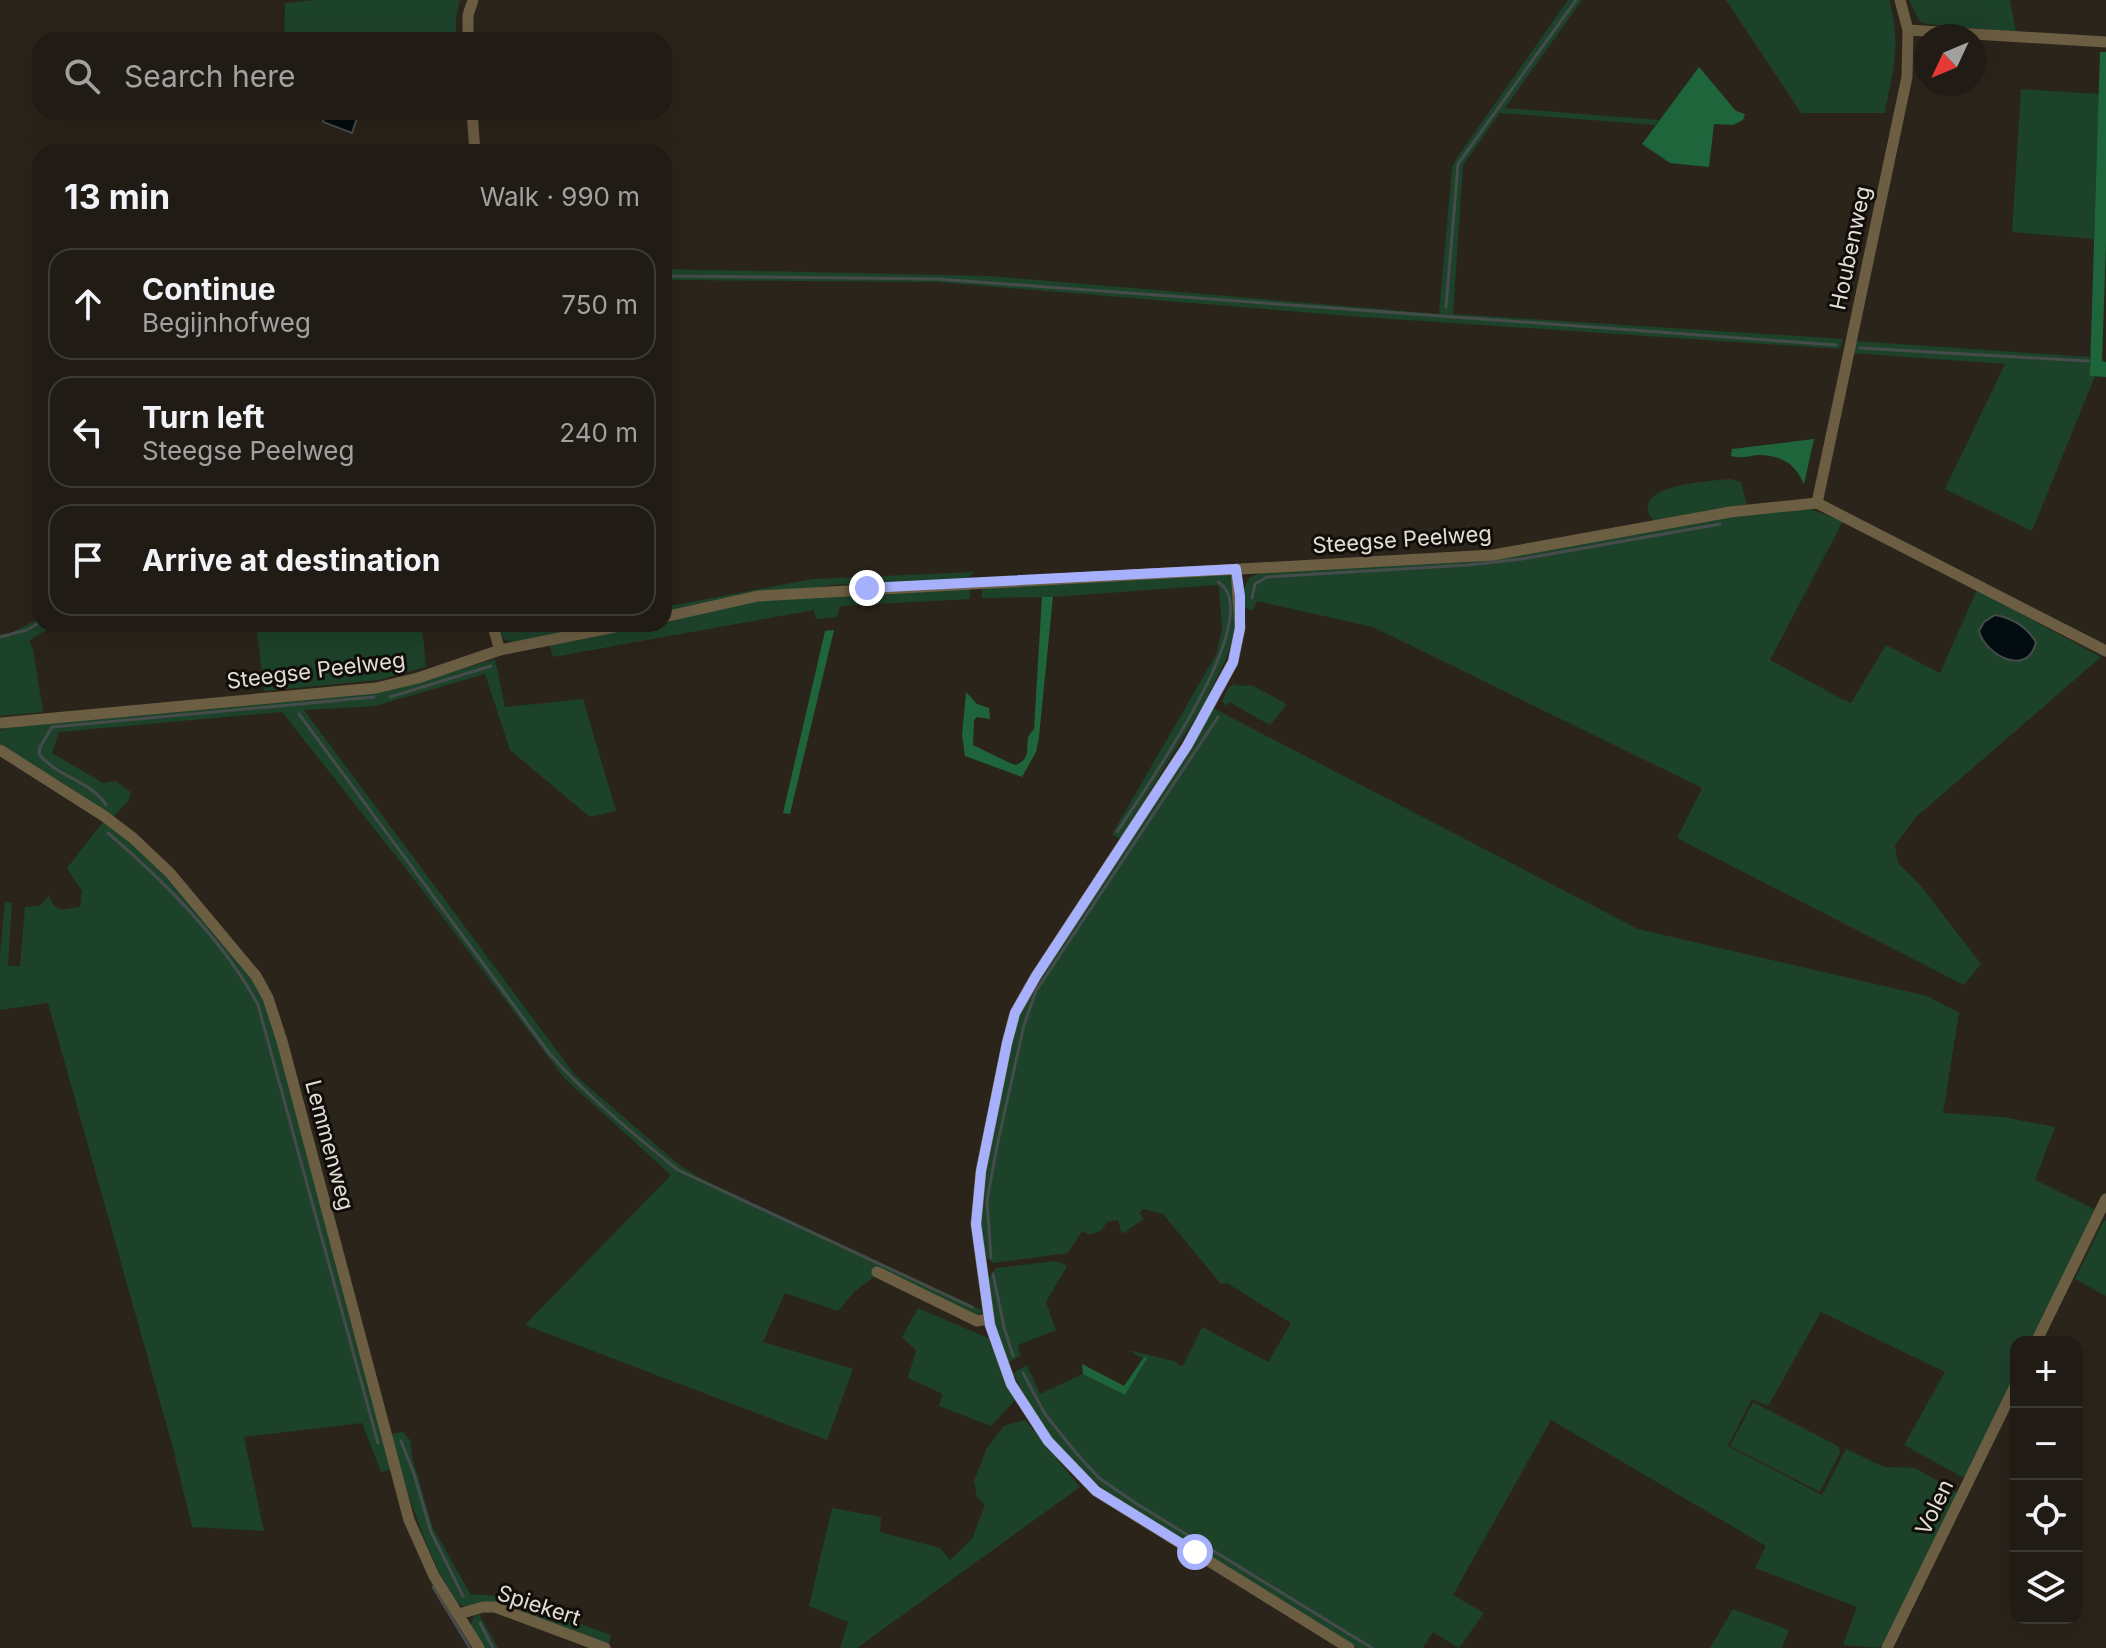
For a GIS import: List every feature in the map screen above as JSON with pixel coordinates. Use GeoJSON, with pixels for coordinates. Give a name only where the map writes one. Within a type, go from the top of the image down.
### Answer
{"type":"FeatureCollection","features":[{"type":"Feature","properties":{"kind":"street"},"geometry":{"type":"LineString","coordinates":[[468,32],[468,15],[473,0]]}},
{"type":"Feature","properties":{"kind":"street","name":"Houbenweg"},"geometry":{"type":"LineString","coordinates":[[1817,503],[1907,77],[1908,30],[1900,0]]}},
{"type":"Feature","properties":{"kind":"street"},"geometry":{"type":"LineString","coordinates":[[1908,30],[2106,42]]}},
{"type":"Feature","properties":{"kind":"street"},"geometry":{"type":"LineString","coordinates":[[473,120],[474,144]]}},
{"type":"Feature","properties":{"kind":"street"},"geometry":{"type":"LineString","coordinates":[[1817,503],[2106,651]]}},
{"type":"Feature","properties":{"kind":"street","name":"Steegse Peelweg"},"geometry":{"type":"LineString","coordinates":[[672,615],[758,596],[1493,555],[1730,512],[1817,503]]}},
{"type":"Feature","properties":{"kind":"street"},"geometry":{"type":"LineString","coordinates":[[1236,569],[1240,628],[1233,662],[1187,746],[1015,1013],[981,1171],[976,1224],[989,1319],[1011,1384],[1048,1441],[1096,1491],[1349,1648]]}},
{"type":"Feature","properties":{"kind":"street"},"geometry":{"type":"LineString","coordinates":[[494,632],[500,650]]}},
{"type":"Feature","properties":{"kind":"street","name":"Steegse Peelweg"},"geometry":{"type":"LineString","coordinates":[[0,723],[376,688],[418,678],[500,650],[590,632]]}},
{"type":"Feature","properties":{"kind":"street","name":"Lemmenweg"},"geometry":{"type":"LineString","coordinates":[[0,750],[133,838],[170,873],[240,954],[268,998],[409,1520],[434,1576],[479,1648]]}},
{"type":"Feature","properties":{"kind":"street"},"geometry":{"type":"LineString","coordinates":[[2039,1336],[2106,1199]]}},
{"type":"Feature","properties":{"kind":"street"},"geometry":{"type":"LineString","coordinates":[[877,1272],[977,1321],[989,1319]]}},
{"type":"Feature","properties":{"kind":"street","name":"Volen"},"geometry":{"type":"LineString","coordinates":[[1887,1648],[2010,1396]]}},
{"type":"Feature","properties":{"kind":"street","name":"Spiekert"},"geometry":{"type":"LineString","coordinates":[[459,1614],[495,1607],[605,1648]]}},
{"type":"Feature","properties":{"kind":"green space"},"geometry":{"type":"Polygon","coordinates":[[[315,0],[460,0],[456,32],[284,32],[285,3],[315,0]]]}},
{"type":"Feature","properties":{"kind":"green space"},"geometry":{"type":"Polygon","coordinates":[[[1568,0],[1582,0],[1505,108],[1659,120],[1655,125],[1500,113],[1463,165],[1453,314],[1843,339],[1840,349],[1362,317],[937,282],[672,280],[672,269],[990,276],[1439,314],[1452,167],[1568,0]]]}},
{"type":"Feature","properties":{"kind":"green space"},"geometry":{"type":"Polygon","coordinates":[[[1726,0],[1889,0],[1896,44],[1885,113],[1801,113],[1726,0]]]}},
{"type":"Feature","properties":{"kind":"green space"},"geometry":{"type":"Polygon","coordinates":[[[1909,0],[2010,0],[2016,32],[1986,29],[1986,24],[1920,22],[1909,0]]]}},
{"type":"Feature","properties":{"kind":"green space"},"geometry":{"type":"Polygon","coordinates":[[[2100,52],[2106,52],[2106,243],[2102,361],[2106,362],[2106,377],[2090,376],[2100,52]]]}},
{"type":"Feature","properties":{"kind":"green space"},"geometry":{"type":"Polygon","coordinates":[[[1699,67],[1736,111],[1745,114],[1743,120],[1733,125],[1714,124],[1709,167],[1670,163],[1642,144],[1699,67]]]}},
{"type":"Feature","properties":{"kind":"green space"},"geometry":{"type":"Polygon","coordinates":[[[2021,89],[2099,94],[2094,239],[2012,232],[2021,89]]]}},
{"type":"Feature","properties":{"kind":"green space"},"geometry":{"type":"Polygon","coordinates":[[[1855,341],[2090,357],[2090,375],[2095,376],[2032,531],[1945,489],[2005,364],[1852,353],[1855,341]]]}},
{"type":"Feature","properties":{"kind":"green space"},"geometry":{"type":"Polygon","coordinates":[[[1814,439],[1804,484],[1792,466],[1780,459],[1766,455],[1731,456],[1732,449],[1814,439]]]}},
{"type":"Feature","properties":{"kind":"green space"},"geometry":{"type":"Polygon","coordinates":[[[1731,479],[1741,482],[1747,506],[1653,520],[1648,508],[1651,499],[1660,492],[1690,484],[1731,479]]]}},
{"type":"Feature","properties":{"kind":"green space"},"geometry":{"type":"Polygon","coordinates":[[[1810,509],[1843,521],[1770,660],[1840,698],[1851,703],[1886,645],[1940,673],[1977,590],[2101,657],[1916,817],[1895,845],[1898,863],[1921,886],[1981,964],[1964,985],[1677,838],[1702,788],[1373,627],[1257,601],[1253,610],[1244,608],[1244,588],[1250,577],[1264,572],[1535,552],[1741,515],[1810,509]]]}},
{"type":"Feature","properties":{"kind":"green space"},"geometry":{"type":"Polygon","coordinates":[[[975,572],[967,578],[832,585],[672,612],[672,605],[813,579],[975,572]]]}},
{"type":"Feature","properties":{"kind":"green space"},"geometry":{"type":"Polygon","coordinates":[[[1221,573],[1230,576],[1233,582],[1235,633],[1226,659],[1202,707],[1120,839],[1112,834],[1216,655],[1222,629],[1219,587],[982,598],[982,589],[985,585],[1221,573]]]}},
{"type":"Feature","properties":{"kind":"green space"},"geometry":{"type":"Polygon","coordinates":[[[970,587],[970,599],[840,606],[837,617],[816,619],[814,610],[553,657],[549,644],[605,632],[672,632],[672,617],[791,595],[970,587]]]}},
{"type":"Feature","properties":{"kind":"green space"},"geometry":{"type":"Polygon","coordinates":[[[1042,597],[1053,597],[1039,737],[1036,752],[1022,777],[965,756],[962,735],[966,692],[977,704],[989,708],[990,719],[977,717],[974,720],[973,745],[1016,765],[1024,760],[1028,737],[1034,729],[1042,597]]]}},
{"type":"Feature","properties":{"kind":"green space"},"geometry":{"type":"Polygon","coordinates":[[[32,622],[32,632],[43,632],[29,641],[43,712],[0,716],[0,635],[32,622]]]}},
{"type":"Feature","properties":{"kind":"green space"},"geometry":{"type":"Polygon","coordinates":[[[834,630],[790,814],[783,813],[825,631],[834,630]]]}},
{"type":"Feature","properties":{"kind":"green space"},"geometry":{"type":"Polygon","coordinates":[[[257,632],[423,632],[426,667],[378,680],[264,691],[257,632]]]}},
{"type":"Feature","properties":{"kind":"green space"},"geometry":{"type":"Polygon","coordinates":[[[582,632],[527,642],[506,640],[499,633],[582,632]]]}},
{"type":"Feature","properties":{"kind":"green space"},"geometry":{"type":"Polygon","coordinates":[[[495,659],[505,707],[583,699],[616,811],[590,817],[510,750],[485,674],[375,706],[304,710],[575,1075],[678,1164],[702,1179],[984,1311],[974,1318],[881,1272],[855,1291],[838,1311],[785,1293],[763,1342],[853,1369],[827,1440],[525,1325],[671,1175],[564,1078],[410,874],[282,712],[59,732],[52,753],[103,783],[115,781],[131,792],[129,800],[113,817],[0,743],[0,731],[4,728],[394,689],[495,659]]]}},
{"type":"Feature","properties":{"kind":"green space"},"geometry":{"type":"Polygon","coordinates":[[[1234,684],[1251,685],[1287,704],[1270,725],[1229,702],[1226,706],[1222,701],[1234,684]]]}},
{"type":"Feature","properties":{"kind":"green space"},"geometry":{"type":"Polygon","coordinates":[[[1213,708],[1638,929],[1927,996],[1959,1013],[1943,1113],[2003,1117],[2055,1127],[2035,1180],[2096,1210],[2034,1336],[2010,1336],[2010,1390],[1964,1478],[1904,1445],[1945,1372],[1821,1312],[1768,1406],[1752,1399],[1728,1446],[1822,1495],[1846,1449],[1884,1467],[1915,1468],[1958,1493],[1884,1644],[1878,1648],[1843,1645],[1857,1607],[1755,1568],[1766,1546],[1551,1420],[1453,1595],[1484,1613],[1459,1648],[1433,1632],[1423,1648],[1357,1648],[1139,1514],[1092,1480],[1054,1441],[1013,1373],[1027,1365],[1040,1394],[1083,1374],[1125,1395],[1144,1357],[1129,1350],[1183,1366],[1202,1327],[1268,1362],[1291,1323],[1227,1283],[1221,1284],[1163,1214],[1143,1209],[1139,1213],[1144,1219],[1122,1234],[1118,1220],[1107,1222],[1102,1230],[1090,1235],[1082,1231],[1068,1253],[993,1263],[983,1254],[980,1212],[992,1137],[1024,1003],[1213,708]]]}},
{"type":"Feature","properties":{"kind":"green space"},"geometry":{"type":"Polygon","coordinates":[[[103,822],[131,842],[207,917],[256,982],[277,1040],[390,1470],[381,1472],[362,1423],[244,1437],[264,1531],[192,1527],[172,1444],[48,1003],[0,1010],[0,956],[5,901],[12,903],[8,966],[20,966],[25,907],[40,906],[49,895],[57,908],[80,907],[82,891],[67,868],[103,822]]]}},
{"type":"Feature","properties":{"kind":"green space"},"geometry":{"type":"Polygon","coordinates":[[[2106,1221],[2106,1296],[2075,1279],[2106,1221]]]}},
{"type":"Feature","properties":{"kind":"green space"},"geometry":{"type":"Polygon","coordinates":[[[1056,1261],[1067,1266],[1046,1302],[1056,1330],[1018,1345],[1021,1356],[1009,1362],[993,1320],[988,1279],[996,1268],[1056,1261]]]}},
{"type":"Feature","properties":{"kind":"green space"},"geometry":{"type":"Polygon","coordinates":[[[918,1308],[988,1338],[1015,1400],[991,1426],[939,1406],[943,1394],[908,1378],[916,1350],[902,1337],[918,1308]]]}},
{"type":"Feature","properties":{"kind":"green space"},"geometry":{"type":"Polygon","coordinates":[[[1144,1357],[1147,1358],[1125,1395],[1083,1374],[1082,1364],[1124,1386],[1144,1357]]]}},
{"type":"Feature","properties":{"kind":"green space"},"geometry":{"type":"Polygon","coordinates":[[[1753,1402],[1838,1446],[1840,1453],[1820,1492],[1730,1446],[1753,1402]]]}},
{"type":"Feature","properties":{"kind":"green space"},"geometry":{"type":"Polygon","coordinates":[[[1025,1420],[1080,1487],[857,1648],[840,1648],[848,1622],[809,1606],[832,1508],[881,1517],[880,1532],[940,1548],[950,1560],[972,1539],[985,1505],[977,1497],[974,1481],[987,1448],[1004,1426],[1025,1420]]]}},
{"type":"Feature","properties":{"kind":"green space"},"geometry":{"type":"Polygon","coordinates":[[[403,1432],[410,1440],[433,1528],[471,1595],[507,1598],[542,1608],[611,1635],[609,1644],[520,1611],[462,1606],[456,1602],[425,1541],[403,1478],[390,1434],[403,1432]]]}},
{"type":"Feature","properties":{"kind":"green space"},"geometry":{"type":"Polygon","coordinates":[[[1733,1609],[1789,1630],[1782,1648],[1710,1648],[1733,1609]]]}},
{"type":"Feature","properties":{"kind":"green space"},"geometry":{"type":"Polygon","coordinates":[[[479,1614],[498,1648],[481,1648],[471,1625],[473,1618],[479,1614]]]}},
{"type":"Feature","properties":{"kind":"shaded area"},"geometry":{"type":"Polygon","coordinates":[[[324,120],[356,120],[352,133],[324,120]]]}},
{"type":"Feature","properties":{"kind":"shaded area"},"geometry":{"type":"Polygon","coordinates":[[[1995,615],[2018,624],[2036,642],[2032,653],[2025,659],[2016,661],[1998,655],[1983,640],[1979,631],[1984,622],[1995,615]]]}},
{"type":"Feature","properties":{"kind":"waterway"},"geometry":{"type":"LineString","coordinates":[[1446,307],[1458,164],[1576,0]]}},
{"type":"Feature","properties":{"kind":"waterway"},"geometry":{"type":"LineString","coordinates":[[672,276],[938,279],[1836,345]]}},
{"type":"Feature","properties":{"kind":"waterway"},"geometry":{"type":"LineString","coordinates":[[1860,348],[2088,361]]}},
{"type":"Feature","properties":{"kind":"waterway"},"geometry":{"type":"LineString","coordinates":[[1252,598],[1255,584],[1267,577],[1522,559],[1720,524]]}},
{"type":"Feature","properties":{"kind":"waterway"},"geometry":{"type":"LineString","coordinates":[[1117,832],[1173,746],[1215,666],[1228,630],[1230,600],[1218,582]]}},
{"type":"Feature","properties":{"kind":"waterway"},"geometry":{"type":"LineString","coordinates":[[0,637],[32,627]]}},
{"type":"Feature","properties":{"kind":"waterway"},"geometry":{"type":"LineString","coordinates":[[390,697],[491,666]]}},
{"type":"Feature","properties":{"kind":"waterway"},"geometry":{"type":"LineString","coordinates":[[106,805],[92,790],[46,762],[39,754],[52,727],[374,697]]}},
{"type":"Feature","properties":{"kind":"waterway"},"geometry":{"type":"LineString","coordinates":[[299,714],[549,1053],[610,1114],[678,1170],[972,1307]]}},
{"type":"Feature","properties":{"kind":"waterway"},"geometry":{"type":"LineString","coordinates":[[991,1258],[987,1201],[1024,1025],[1036,991],[1218,717]]}},
{"type":"Feature","properties":{"kind":"waterway"},"geometry":{"type":"LineString","coordinates":[[108,833],[150,870],[191,913],[228,958],[258,1005],[378,1443]]}},
{"type":"Feature","properties":{"kind":"waterway"},"geometry":{"type":"LineString","coordinates":[[993,1274],[1013,1356]]}},
{"type":"Feature","properties":{"kind":"waterway"},"geometry":{"type":"LineString","coordinates":[[1023,1373],[1045,1414],[1099,1478],[1372,1648]]}},
{"type":"Feature","properties":{"kind":"waterway"},"geometry":{"type":"LineString","coordinates":[[401,1441],[431,1532],[463,1596]]}},
{"type":"Feature","properties":{"kind":"waterway"},"geometry":{"type":"LineString","coordinates":[[433,1587],[470,1648]]}},
{"type":"Feature","properties":{"kind":"waterway"},"geometry":{"type":"LineString","coordinates":[[480,1623],[493,1648]]}},
{"type":"Feature","properties":{"kind":"route"},"geometry":{"type":"LineString","coordinates":[[867,588],[1236,569],[1240,628],[1233,662],[1187,746],[1015,1013],[981,1171],[976,1224],[990,1325],[1011,1384],[1048,1441],[1096,1491],[1195,1552]]}}]}
